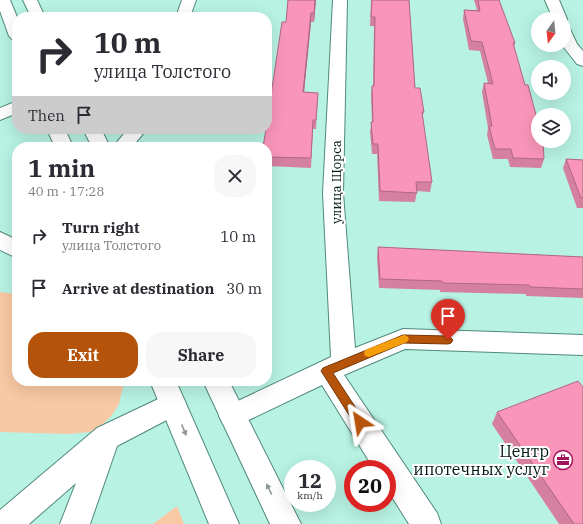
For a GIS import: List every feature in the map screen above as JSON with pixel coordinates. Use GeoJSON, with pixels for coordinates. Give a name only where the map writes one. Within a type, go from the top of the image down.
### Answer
{"type":"FeatureCollection","features":[{"type":"Feature","properties":{"kind":"street"},"geometry":{"type":"LineString","coordinates":[[30,0],[36,12]]}},
{"type":"Feature","properties":{"kind":"street"},"geometry":{"type":"LineString","coordinates":[[185,12],[189,0]]}},
{"type":"Feature","properties":{"kind":"street","name":"улица Щорса"},"geometry":{"type":"LineString","coordinates":[[335,367],[334,193],[340,0]]}},
{"type":"Feature","properties":{"kind":"street"},"geometry":{"type":"LineString","coordinates":[[552,0],[557,12]]}},
{"type":"Feature","properties":{"kind":"street"},"geometry":{"type":"LineString","coordinates":[[3,7],[19,12]]}},
{"type":"Feature","properties":{"kind":"street"},"geometry":{"type":"LineString","coordinates":[[3,7],[12,26]]}},
{"type":"Feature","properties":{"kind":"street"},"geometry":{"type":"LineString","coordinates":[[0,27],[12,33]]}},
{"type":"Feature","properties":{"kind":"street"},"geometry":{"type":"LineString","coordinates":[[571,46],[583,61]]}},
{"type":"Feature","properties":{"kind":"street"},"geometry":{"type":"LineString","coordinates":[[0,116],[12,109]]}},
{"type":"Feature","properties":{"kind":"street"},"geometry":{"type":"LineString","coordinates":[[126,142],[134,134]]}},
{"type":"Feature","properties":{"kind":"street"},"geometry":{"type":"LineString","coordinates":[[0,240],[12,247]]}},
{"type":"Feature","properties":{"kind":"street"},"geometry":{"type":"LineString","coordinates":[[232,416],[335,367],[403,339],[583,345]]}},
{"type":"Feature","properties":{"kind":"street"},"geometry":{"type":"LineString","coordinates":[[335,367],[426,524]]}},
{"type":"Feature","properties":{"kind":"street"},"geometry":{"type":"LineString","coordinates":[[218,386],[286,524]]}},
{"type":"Feature","properties":{"kind":"street"},"geometry":{"type":"LineString","coordinates":[[7,524],[107,437],[168,392],[224,524]]}},
{"type":"Feature","properties":{"kind":"street"},"geometry":{"type":"LineString","coordinates":[[75,524],[107,437]]}},
{"type":"Feature","properties":{"kind":"shaded area"},"geometry":{"type":"Polygon","coordinates":[[[0,292],[12,293],[12,386],[123,387],[119,404],[112,415],[102,425],[90,432],[69,434],[0,432],[0,292]]]}},
{"type":"Feature","properties":{"kind":"shaded area"},"geometry":{"type":"Polygon","coordinates":[[[177,506],[184,524],[153,524],[177,506]]]}},
{"type":"Feature","properties":{"kind":"building"},"geometry":{"type":"Polygon","coordinates":[[[288,0],[315,0],[314,13],[311,13],[303,92],[318,93],[316,120],[313,120],[311,158],[272,157],[272,142],[264,142],[265,134],[272,134],[272,88],[282,22],[286,22],[288,0]]]}},
{"type":"Feature","properties":{"kind":"building"},"geometry":{"type":"Polygon","coordinates":[[[372,0],[409,0],[415,88],[420,88],[432,182],[416,182],[417,193],[380,191],[378,144],[373,144],[371,122],[373,122],[372,86],[374,86],[375,17],[371,17],[372,0]]]}},
{"type":"Feature","properties":{"kind":"building"},"geometry":{"type":"Polygon","coordinates":[[[478,0],[499,0],[515,43],[513,43],[525,85],[528,85],[534,108],[531,108],[531,148],[543,148],[544,159],[513,158],[511,149],[495,149],[489,126],[492,126],[484,83],[493,84],[482,42],[471,41],[464,10],[480,11],[478,0]]]}},
{"type":"Feature","properties":{"kind":"building"},"geometry":{"type":"Polygon","coordinates":[[[566,159],[583,160],[583,198],[581,198],[566,159]]]}},
{"type":"Feature","properties":{"kind":"building"},"geometry":{"type":"Polygon","coordinates":[[[378,247],[583,257],[583,289],[530,287],[529,285],[443,283],[442,281],[380,279],[378,247]]]}},
{"type":"Feature","properties":{"kind":"building"},"geometry":{"type":"Polygon","coordinates":[[[578,381],[583,387],[583,524],[574,524],[497,412],[578,381]]]}},
{"type":"Feature","properties":{"kind":"slow traffic"},"geometry":{"type":"LineString","coordinates":[[369,353],[404,339]]}},
{"type":"Feature","properties":{"kind":"place","name":"Центр ипотечных услуг"},"geometry":{"type":"Point","coordinates":[563,460]}},
{"type":"Feature","properties":{"kind":"route"},"geometry":{"type":"LineString","coordinates":[[360,422],[326,371],[403,339],[448,340]]}}]}
